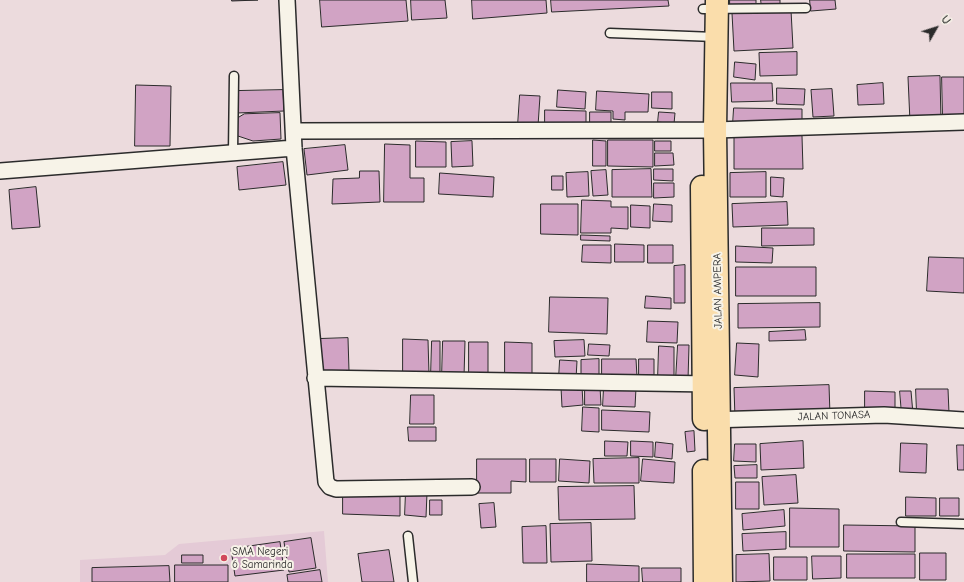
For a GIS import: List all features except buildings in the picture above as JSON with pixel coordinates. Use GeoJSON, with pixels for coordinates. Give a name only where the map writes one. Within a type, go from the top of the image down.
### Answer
{"type":"FeatureCollection","features":[{"type":"Feature","properties":{"kind":"main road","name":"JALAN AMPERA"},"geometry":{"type":"LineString","coordinates":[[705,582],[711,420],[708,130],[710,5]]}},
{"type":"Feature","properties":{"kind":"main road","name":"JALAN AMPERA"},"geometry":{"type":"LineString","coordinates":[[711,420],[721,582]]}},
{"type":"Feature","properties":{"kind":"street"},"geometry":{"type":"LineString","coordinates":[[287,0],[294,148],[325,477],[330,487],[336,489],[472,487]]}},
{"type":"Feature","properties":{"kind":"street"},"geometry":{"type":"LineString","coordinates":[[294,131],[708,130],[964,122]]}},
{"type":"Feature","properties":{"kind":"street"},"geometry":{"type":"LineString","coordinates":[[0,172],[294,148]]}},
{"type":"Feature","properties":{"kind":"street"},"geometry":{"type":"LineString","coordinates":[[315,378],[711,384]]}},
{"type":"Feature","properties":{"kind":"street","name":"JALAN TONASA"},"geometry":{"type":"LineString","coordinates":[[711,420],[884,415],[964,420]]}},
{"type":"Feature","properties":{"kind":"lane"},"geometry":{"type":"LineString","coordinates":[[710,5],[806,8]]}},
{"type":"Feature","properties":{"kind":"lane"},"geometry":{"type":"LineString","coordinates":[[610,33],[709,37]]}},
{"type":"Feature","properties":{"kind":"lane"},"geometry":{"type":"LineString","coordinates":[[233,153],[234,76]]}},
{"type":"Feature","properties":{"kind":"lane"},"geometry":{"type":"LineString","coordinates":[[901,522],[964,524]]}},
{"type":"Feature","properties":{"kind":"lane"},"geometry":{"type":"LineString","coordinates":[[408,536],[413,582]]}},
{"type":"Feature","properties":{"kind":"shaded area","name":"SMA Negeri 6 Samarinda"},"geometry":{"type":"Polygon","coordinates":[[[324,531],[328,582],[80,582],[80,560],[165,555],[179,544],[324,531]]]}},
{"type":"Feature","properties":{"kind":"place","name":"SMA Negeri 6 Samarinda"},"geometry":{"type":"Point","coordinates":[224,558]}}]}
